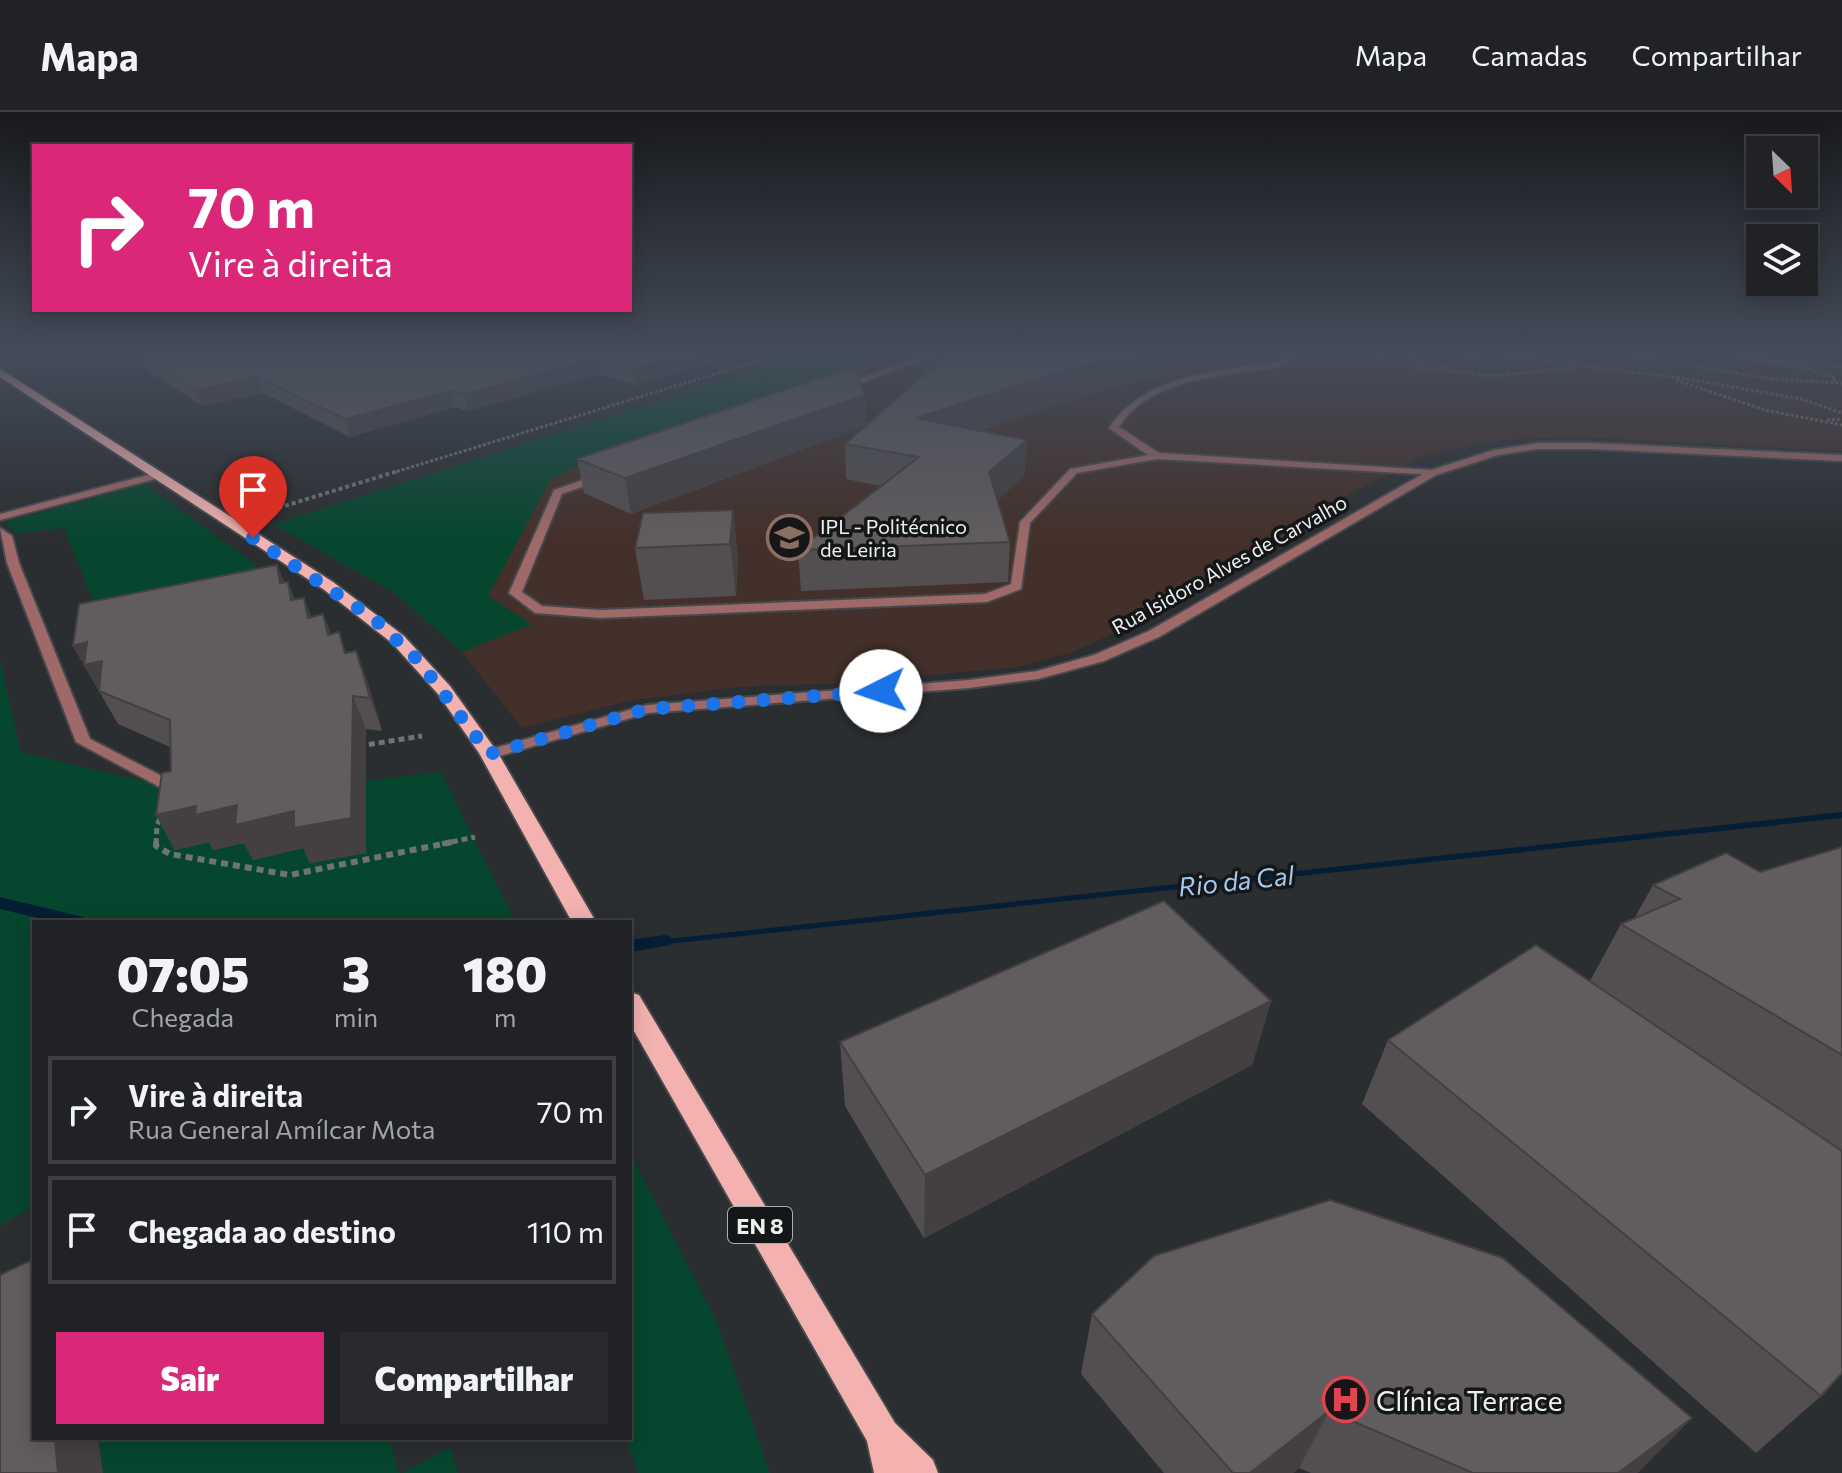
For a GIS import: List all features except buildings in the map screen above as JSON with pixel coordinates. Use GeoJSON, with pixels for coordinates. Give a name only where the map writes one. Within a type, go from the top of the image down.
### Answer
{"type":"FeatureCollection","features":[{"type":"Feature","properties":{"kind":"main road"},"geometry":{"type":"LineString","coordinates":[[60,413],[336,590],[373,618],[419,661],[489,754],[583,920]]}},
{"type":"Feature","properties":{"kind":"main road","name":"EN 8"},"geometry":{"type":"LineString","coordinates":[[634,1009],[883,1435]]}},
{"type":"Feature","properties":{"kind":"main road"},"geometry":{"type":"LineString","coordinates":[[883,1435],[892,1473]]}},
{"type":"Feature","properties":{"kind":"main road"},"geometry":{"type":"LineString","coordinates":[[883,1435],[920,1473]]}},
{"type":"Feature","properties":{"kind":"street"},"geometry":{"type":"LineString","coordinates":[[1127,413],[1118,419],[1114,428],[1157,456]]}},
{"type":"Feature","properties":{"kind":"street","name":"Rua Isidoro Alves de Carvalho"},"geometry":{"type":"LineString","coordinates":[[489,754],[647,709],[969,684],[1038,675],[1099,658],[1154,634],[1432,473],[1497,452],[1538,446],[1842,458]]}},
{"type":"Feature","properties":{"kind":"street"},"geometry":{"type":"LineString","coordinates":[[618,470],[558,492],[515,593],[539,610],[600,614],[987,598],[1017,586],[1025,522],[1074,471],[1157,456],[1432,473]]}},
{"type":"Feature","properties":{"kind":"street"},"geometry":{"type":"LineString","coordinates":[[0,517],[155,476]]}},
{"type":"Feature","properties":{"kind":"street"},"geometry":{"type":"LineString","coordinates":[[0,531],[6,536],[13,563],[84,742],[175,789]]}},
{"type":"Feature","properties":{"kind":"path"},"geometry":{"type":"LineString","coordinates":[[230,524],[591,413]]}},
{"type":"Feature","properties":{"kind":"path"},"geometry":{"type":"LineString","coordinates":[[1777,413],[1842,425]]}},
{"type":"Feature","properties":{"kind":"path"},"geometry":{"type":"LineString","coordinates":[[1819,421],[1842,419]]}},
{"type":"Feature","properties":{"kind":"path"},"geometry":{"type":"LineString","coordinates":[[355,746],[422,736]]}},
{"type":"Feature","properties":{"kind":"path"},"geometry":{"type":"LineString","coordinates":[[175,789],[157,825],[156,846],[170,854],[290,875],[475,837]]}},
{"type":"Feature","properties":{"kind":"shaded area","name":"IPL - Politécnico de Leiria"},"geometry":{"type":"Polygon","coordinates":[[[623,413],[1842,413],[1842,451],[1577,437],[1500,440],[1426,455],[1347,495],[1235,569],[1129,626],[1073,652],[1017,667],[844,683],[738,687],[632,700],[522,728],[462,652],[393,592],[273,524],[623,413]]]}},
{"type":"Feature","properties":{"kind":"green space"},"geometry":{"type":"Polygon","coordinates":[[[623,413],[711,413],[608,447],[550,481],[488,596],[532,624],[462,652],[393,592],[273,524],[623,413]]]}},
{"type":"Feature","properties":{"kind":"green space"},"geometry":{"type":"Polygon","coordinates":[[[145,484],[287,588],[106,633],[64,528],[16,533],[5,522],[145,484]]]}},
{"type":"Feature","properties":{"kind":"green space"},"geometry":{"type":"Polygon","coordinates":[[[0,660],[21,752],[175,789],[214,841],[214,850],[254,840],[310,846],[311,863],[366,853],[366,781],[441,772],[514,920],[32,920],[32,1207],[0,1225],[0,660]]]}},
{"type":"Feature","properties":{"kind":"green space"},"geometry":{"type":"Polygon","coordinates":[[[632,1157],[716,1320],[770,1473],[638,1473],[627,1440],[632,1440],[632,1157]]]}},
{"type":"Feature","properties":{"kind":"green space"},"geometry":{"type":"Polygon","coordinates":[[[99,1440],[390,1440],[399,1473],[103,1473],[99,1440]]]}},
{"type":"Feature","properties":{"kind":"green space"},"geometry":{"type":"Polygon","coordinates":[[[450,1447],[458,1473],[402,1473],[450,1447]]]}},
{"type":"Feature","properties":{"kind":"water"},"geometry":{"type":"Polygon","coordinates":[[[1842,812],[1842,818],[649,946],[649,941],[1842,812]]]}},
{"type":"Feature","properties":{"kind":"waterway","name":"Rio da Cal"},"geometry":{"type":"LineString","coordinates":[[0,903],[71,920]]}},
{"type":"Feature","properties":{"kind":"waterway","name":"Rio da Cal"},"geometry":{"type":"LineString","coordinates":[[632,946],[665,941]]}},
{"type":"Feature","properties":{"kind":"place","name":"IPL - Politécnico de Leiria"},"geometry":{"type":"Point","coordinates":[789,538]}},
{"type":"Feature","properties":{"kind":"place","name":"Clínica Terrace"},"geometry":{"type":"Point","coordinates":[1345,1400]}},
{"type":"Feature","properties":{"kind":"route"},"geometry":{"type":"LineString","coordinates":[[253,538],[336,590],[373,618],[419,661],[489,754],[647,709],[881,691]]}}]}
